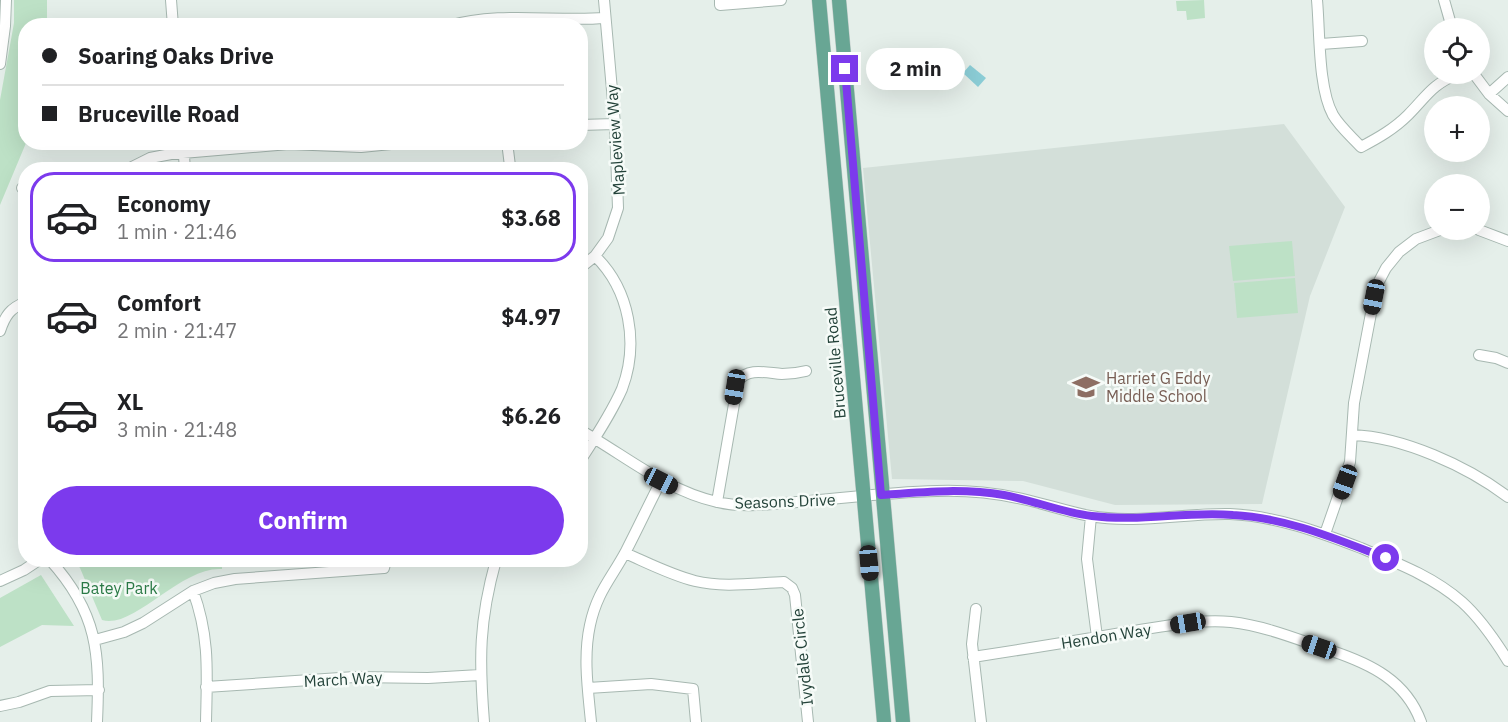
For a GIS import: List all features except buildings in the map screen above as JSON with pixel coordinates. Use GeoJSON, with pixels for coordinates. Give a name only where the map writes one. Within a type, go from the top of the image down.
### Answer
{"type":"FeatureCollection","features":[{"type":"Feature","properties":{"kind":"main road","name":"Bruceville Road"},"geometry":{"type":"LineString","coordinates":[[819,0],[884,722]]}},
{"type":"Feature","properties":{"kind":"main road"},"geometry":{"type":"LineString","coordinates":[[839,0],[881,495],[903,722]]}},
{"type":"Feature","properties":{"kind":"street"},"geometry":{"type":"LineString","coordinates":[[0,64],[6,0]]}},
{"type":"Feature","properties":{"kind":"street"},"geometry":{"type":"LineString","coordinates":[[171,0],[172,18]]}},
{"type":"Feature","properties":{"kind":"street","name":"Mapleview Way"},"geometry":{"type":"LineString","coordinates":[[588,262],[595,256],[613,229],[618,208],[615,124],[604,0]]}},
{"type":"Feature","properties":{"kind":"street"},"geometry":{"type":"LineString","coordinates":[[720,0],[720,5],[781,0]]}},
{"type":"Feature","properties":{"kind":"street"},"geometry":{"type":"LineString","coordinates":[[1317,0],[1328,103],[1337,122],[1361,147],[1385,134],[1407,116],[1438,84]]}},
{"type":"Feature","properties":{"kind":"street"},"geometry":{"type":"LineString","coordinates":[[1444,0],[1449,18]]}},
{"type":"Feature","properties":{"kind":"street"},"geometry":{"type":"LineString","coordinates":[[496,18],[519,16],[537,18]]}},
{"type":"Feature","properties":{"kind":"street"},"geometry":{"type":"LineString","coordinates":[[588,19],[605,18]]}},
{"type":"Feature","properties":{"kind":"street"},"geometry":{"type":"LineString","coordinates":[[1321,44],[1362,41]]}},
{"type":"Feature","properties":{"kind":"street"},"geometry":{"type":"LineString","coordinates":[[1489,94],[1508,77]]}},
{"type":"Feature","properties":{"kind":"street"},"geometry":{"type":"LineString","coordinates":[[1482,84],[1508,111]]}},
{"type":"Feature","properties":{"kind":"street"},"geometry":{"type":"LineString","coordinates":[[588,125],[615,124]]}},
{"type":"Feature","properties":{"kind":"street"},"geometry":{"type":"LineString","coordinates":[[142,162],[176,150]]}},
{"type":"Feature","properties":{"kind":"street"},"geometry":{"type":"LineString","coordinates":[[1490,234],[1508,241]]}},
{"type":"Feature","properties":{"kind":"street"},"geometry":{"type":"LineString","coordinates":[[1325,534],[1348,472],[1356,391],[1380,277],[1392,259],[1407,245],[1424,235]]}},
{"type":"Feature","properties":{"kind":"street"},"geometry":{"type":"LineString","coordinates":[[588,448],[621,389],[628,368],[630,346],[629,324],[620,292],[610,273],[595,256]]}},
{"type":"Feature","properties":{"kind":"street"},"geometry":{"type":"LineString","coordinates":[[0,331],[5,316],[18,306]]}},
{"type":"Feature","properties":{"kind":"street"},"geometry":{"type":"LineString","coordinates":[[1479,355],[1508,363]]}},
{"type":"Feature","properties":{"kind":"street"},"geometry":{"type":"LineString","coordinates":[[717,502],[738,381],[742,375],[753,372],[785,374],[806,371]]}},
{"type":"Feature","properties":{"kind":"street","name":"Seasons Drive"},"geometry":{"type":"LineString","coordinates":[[588,435],[661,481],[717,502],[748,505],[937,491],[992,493],[1091,516],[1139,518],[1233,514],[1278,520],[1325,534],[1406,566],[1444,588],[1470,609],[1485,626],[1508,661]]}},
{"type":"Feature","properties":{"kind":"street"},"geometry":{"type":"LineString","coordinates":[[1352,435],[1388,439],[1447,461],[1467,470],[1508,497]]}},
{"type":"Feature","properties":{"kind":"street"},"geometry":{"type":"LineString","coordinates":[[591,722],[587,645],[595,607],[602,588],[625,553],[661,481]]}},
{"type":"Feature","properties":{"kind":"street"},"geometry":{"type":"LineString","coordinates":[[1091,516],[1087,559],[1097,637]]}},
{"type":"Feature","properties":{"kind":"street","name":"Ivydale Circle"},"geometry":{"type":"LineString","coordinates":[[625,553],[696,581],[719,584],[784,582],[792,588],[798,614],[808,722]]}},
{"type":"Feature","properties":{"kind":"street"},"geometry":{"type":"LineString","coordinates":[[0,581],[28,567]]}},
{"type":"Feature","properties":{"kind":"street"},"geometry":{"type":"LineString","coordinates":[[56,567],[76,593],[95,639],[99,690],[97,722]]}},
{"type":"Feature","properties":{"kind":"street"},"geometry":{"type":"LineString","coordinates":[[95,639],[124,632],[143,623],[193,591],[214,583],[235,579],[384,567]]}},
{"type":"Feature","properties":{"kind":"street"},"geometry":{"type":"LineString","coordinates":[[484,722],[480,639],[484,609],[494,567]]}},
{"type":"Feature","properties":{"kind":"street"},"geometry":{"type":"LineString","coordinates":[[193,591],[205,631],[206,722]]}},
{"type":"Feature","properties":{"kind":"street"},"geometry":{"type":"LineString","coordinates":[[976,609],[972,632],[981,722]]}},
{"type":"Feature","properties":{"kind":"street","name":"Hendon Way"},"geometry":{"type":"LineString","coordinates":[[974,657],[1188,623],[1231,622],[1263,628],[1354,658],[1384,674],[1407,695],[1421,722]]}},
{"type":"Feature","properties":{"kind":"street","name":"March Way"},"geometry":{"type":"LineString","coordinates":[[206,687],[355,677],[428,678],[480,675]]}},
{"type":"Feature","properties":{"kind":"street"},"geometry":{"type":"LineString","coordinates":[[588,688],[651,684],[693,689],[696,722]]}},
{"type":"Feature","properties":{"kind":"street"},"geometry":{"type":"LineString","coordinates":[[0,706],[20,702],[50,691],[99,690]]}},
{"type":"Feature","properties":{"kind":"shaded area","name":"Harriet G Eddy Middle School"},"geometry":{"type":"Polygon","coordinates":[[[1284,124],[1345,207],[1310,296],[1262,504],[1115,505],[1023,481],[892,479],[863,168],[1284,124]]]}},
{"type":"Feature","properties":{"kind":"green space"},"geometry":{"type":"Polygon","coordinates":[[[14,0],[47,0],[47,18],[18,18],[18,150],[23,150],[0,205],[0,100],[14,23],[14,0]]]}},
{"type":"Feature","properties":{"kind":"green space"},"geometry":{"type":"Polygon","coordinates":[[[1204,0],[1205,18],[1187,20],[1186,11],[1177,11],[1176,1],[1204,0]]]}},
{"type":"Feature","properties":{"kind":"green space"},"geometry":{"type":"Polygon","coordinates":[[[1292,241],[1295,276],[1233,281],[1229,246],[1292,241]]]}},
{"type":"Feature","properties":{"kind":"green space"},"geometry":{"type":"Polygon","coordinates":[[[1295,278],[1298,313],[1237,318],[1234,283],[1295,278]]]}},
{"type":"Feature","properties":{"kind":"green space","name":"Batey Park"},"geometry":{"type":"Polygon","coordinates":[[[222,567],[222,569],[206,571],[190,577],[128,616],[114,621],[102,620],[80,568],[222,567]]]}},
{"type":"Feature","properties":{"kind":"green space"},"geometry":{"type":"Polygon","coordinates":[[[41,575],[74,626],[42,625],[0,647],[0,598],[41,575]]]}},
{"type":"Feature","properties":{"kind":"water"},"geometry":{"type":"Polygon","coordinates":[[[970,65],[986,78],[978,87],[963,73],[970,65]]]}},
{"type":"Feature","properties":{"kind":"place","name":"Harriet G Eddy Middle School"},"geometry":{"type":"Point","coordinates":[1086,387]}},
{"type":"Feature","properties":{"kind":"route"},"geometry":{"type":"LineString","coordinates":[[845,69],[881,495],[937,491],[992,493],[1091,516],[1161,518],[1200,514],[1233,514],[1278,520],[1299,526],[1386,558]]}}]}
